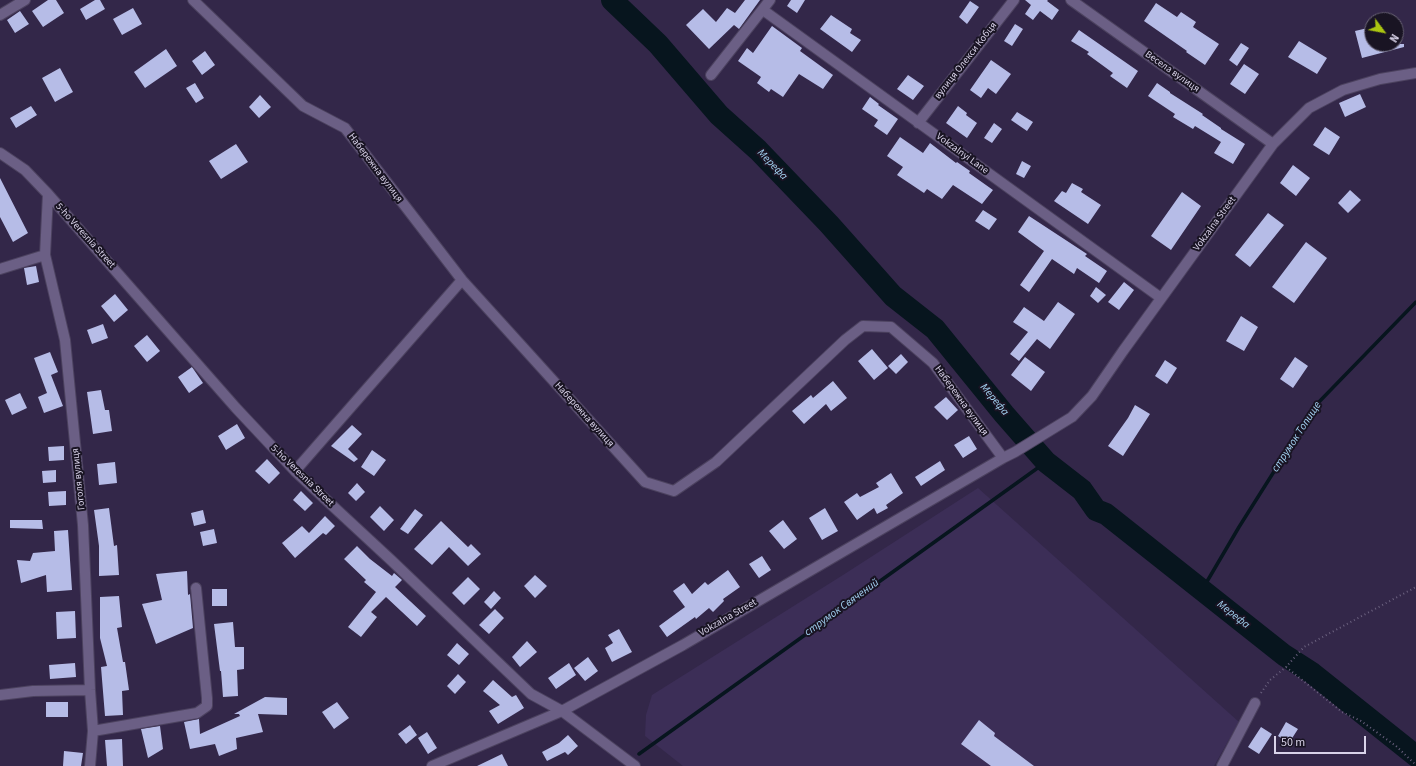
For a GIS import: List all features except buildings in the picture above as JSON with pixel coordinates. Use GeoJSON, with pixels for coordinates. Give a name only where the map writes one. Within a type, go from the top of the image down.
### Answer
{"type":"FeatureCollection","features":[{"type":"Feature","properties":{"kind":"street"},"geometry":{"type":"LineString","coordinates":[[0,15],[25,0]]}},
{"type":"Feature","properties":{"kind":"street","name":"Набережна вулиця"},"geometry":{"type":"LineString","coordinates":[[193,0],[303,106],[345,128],[462,280],[644,482],[674,491],[716,462],[845,340],[863,326],[891,327],[933,363],[1003,458]]}},
{"type":"Feature","properties":{"kind":"street"},"geometry":{"type":"LineString","coordinates":[[711,76],[770,0]]}},
{"type":"Feature","properties":{"kind":"street","name":"вулиця Олекси Кобця"},"geometry":{"type":"LineString","coordinates":[[918,123],[1014,0]]}},
{"type":"Feature","properties":{"kind":"street","name":"Весела вулиця"},"geometry":{"type":"LineString","coordinates":[[1071,0],[1273,144]]}},
{"type":"Feature","properties":{"kind":"street","name":"Vokzalnyi Lane"},"geometry":{"type":"LineString","coordinates":[[763,10],[1161,298]]}},
{"type":"Feature","properties":{"kind":"street","name":"Vokzalna Street"},"geometry":{"type":"LineString","coordinates":[[432,766],[562,711],[683,645],[1015,452],[1072,417],[1092,396],[1273,144],[1310,108],[1343,90],[1380,79],[1416,73]]}},
{"type":"Feature","properties":{"kind":"street","name":"5-ho Veresnia Street"},"geometry":{"type":"LineString","coordinates":[[0,153],[25,170],[48,194],[236,408],[295,471],[392,561],[531,694],[562,711],[635,766]]}},
{"type":"Feature","properties":{"kind":"street","name":"Гоголя вулиця"},"geometry":{"type":"LineString","coordinates":[[48,194],[45,255],[65,340],[83,525],[93,731],[90,766]]}},
{"type":"Feature","properties":{"kind":"street"},"geometry":{"type":"LineString","coordinates":[[0,269],[45,255]]}},
{"type":"Feature","properties":{"kind":"street"},"geometry":{"type":"LineString","coordinates":[[295,471],[462,280]]}},
{"type":"Feature","properties":{"kind":"street"},"geometry":{"type":"LineString","coordinates":[[93,731],[197,713],[207,706],[196,588]]}},
{"type":"Feature","properties":{"kind":"street"},"geometry":{"type":"LineString","coordinates":[[0,696],[33,691],[90,690]]}},
{"type":"Feature","properties":{"kind":"street"},"geometry":{"type":"LineString","coordinates":[[1222,766],[1255,703]]}},
{"type":"Feature","properties":{"kind":"path"},"geometry":{"type":"LineString","coordinates":[[1255,703],[1270,680],[1286,667],[1304,647],[1416,587]]}},
{"type":"Feature","properties":{"kind":"path"},"geometry":{"type":"LineString","coordinates":[[1286,667],[1342,712],[1362,721],[1396,746],[1416,765]]}},
{"type":"Feature","properties":{"kind":"shaded area"},"geometry":{"type":"Polygon","coordinates":[[[978,488],[1239,722],[1214,766],[683,766],[645,736],[646,715],[652,695],[978,488]]]}},
{"type":"Feature","properties":{"kind":"waterway","name":"Мерефа"},"geometry":{"type":"LineString","coordinates":[[612,0],[658,44],[719,115],[758,150],[829,224],[893,296],[935,329],[1004,414],[1046,462],[1082,490],[1096,510],[1106,514],[1284,655],[1312,673],[1416,756]]}},
{"type":"Feature","properties":{"kind":"waterway","name":"струмок Топище"},"geometry":{"type":"LineString","coordinates":[[1202,590],[1239,527],[1316,405],[1416,302]]}},
{"type":"Feature","properties":{"kind":"waterway","name":"струмок Свячений"},"geometry":{"type":"LineString","coordinates":[[639,754],[1046,462]]}}]}
